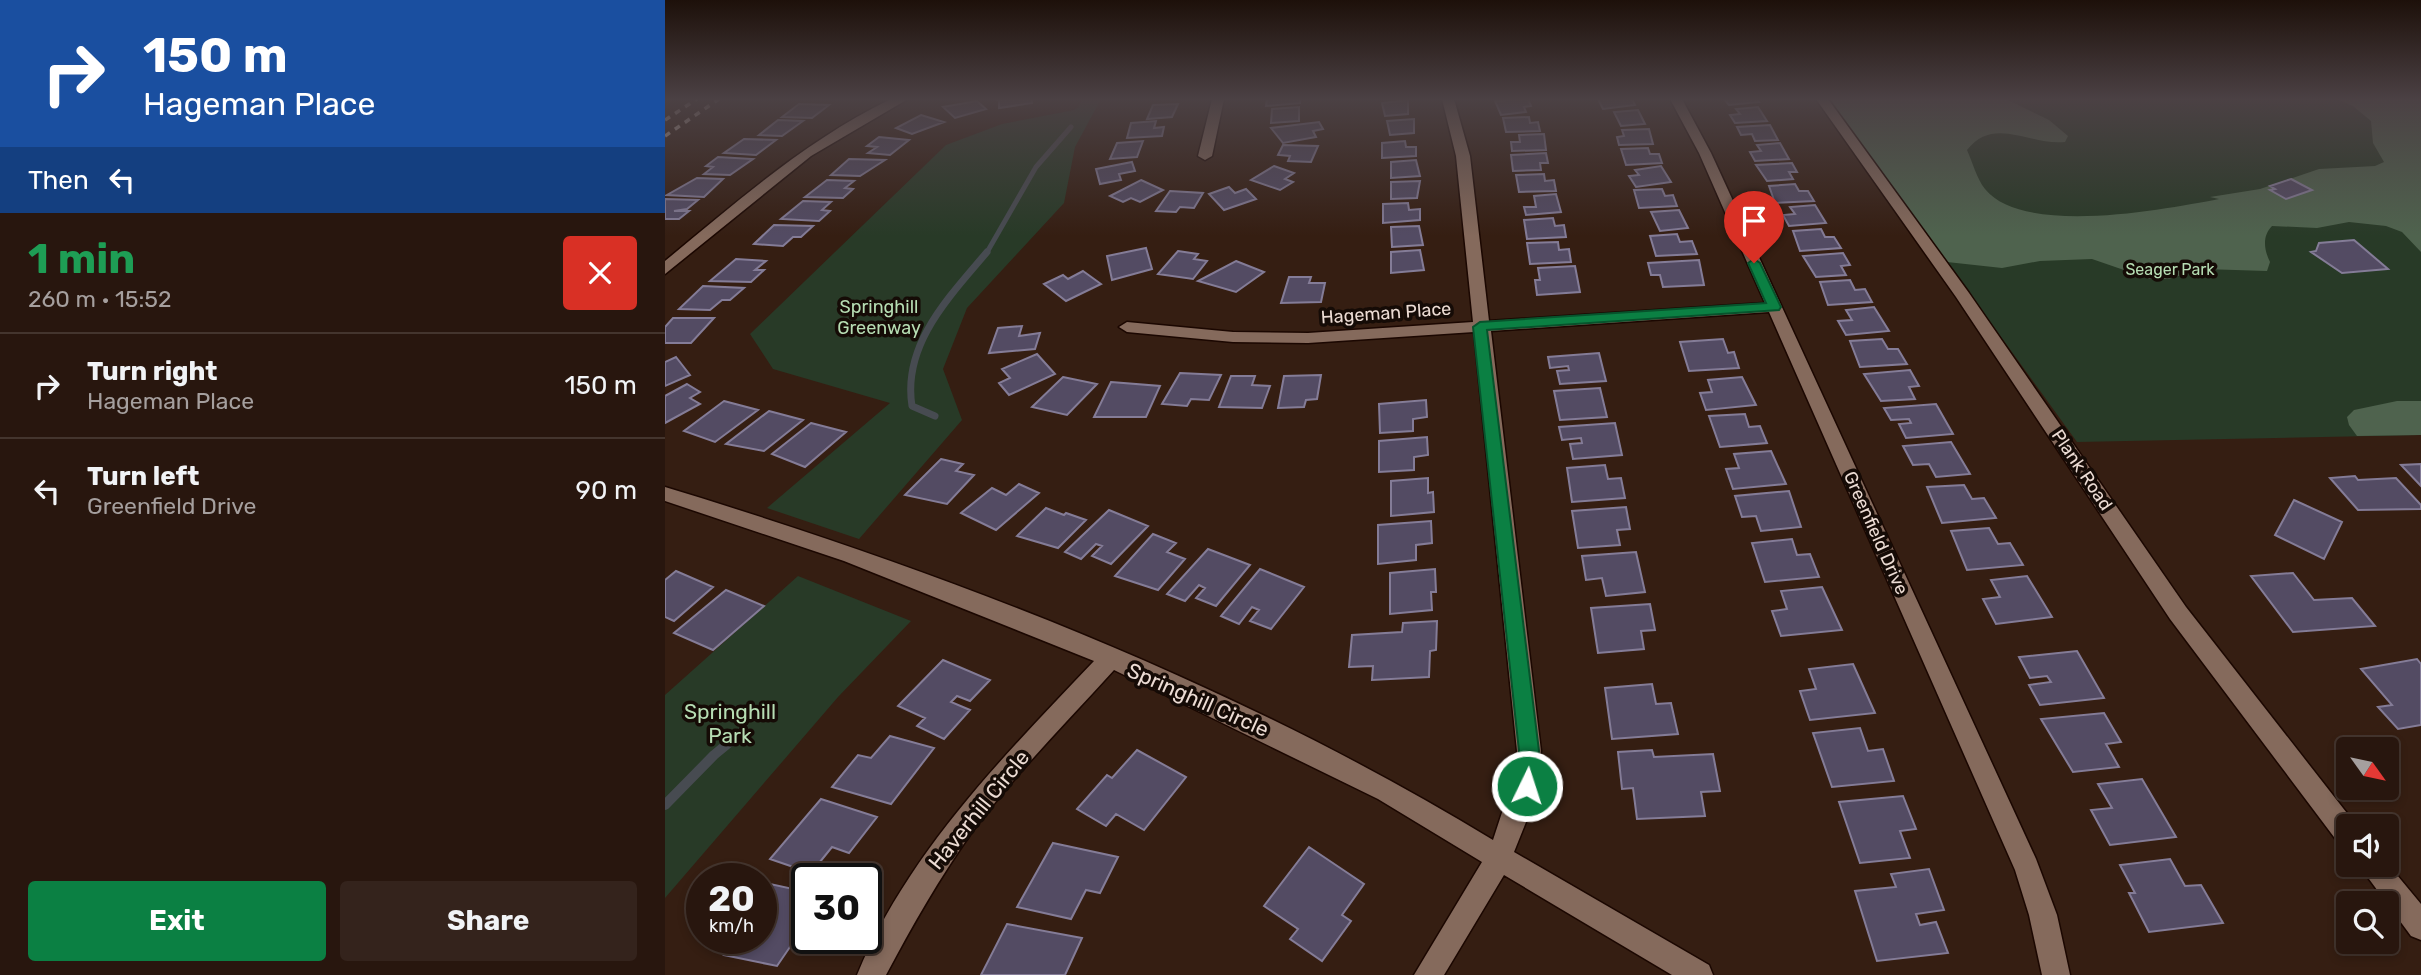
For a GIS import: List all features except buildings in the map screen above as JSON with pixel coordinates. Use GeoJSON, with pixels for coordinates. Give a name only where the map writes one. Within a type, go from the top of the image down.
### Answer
{"type":"FeatureCollection","features":[{"type":"Feature","properties":{"kind":"street"},"geometry":{"type":"LineString","coordinates":[[665,269],[818,144]]}},
{"type":"Feature","properties":{"kind":"street"},"geometry":{"type":"LineString","coordinates":[[1205,156],[1208,144]]}},
{"type":"Feature","properties":{"kind":"street"},"geometry":{"type":"LineString","coordinates":[[1428,975],[1500,858],[1527,786],[1529,751],[1460,144]]}},
{"type":"Feature","properties":{"kind":"street","name":"Greenfield Drive"},"geometry":{"type":"LineString","coordinates":[[1700,144],[2027,868],[2043,915],[2056,975]]}},
{"type":"Feature","properties":{"kind":"street","name":"Plank Road"},"geometry":{"type":"LineString","coordinates":[[1855,144],[1963,296],[2178,613],[2336,819]]}},
{"type":"Feature","properties":{"kind":"street","name":"Hageman Place"},"geometry":{"type":"LineString","coordinates":[[1127,327],[1200,335],[1308,338],[1774,307]]}},
{"type":"Feature","properties":{"kind":"street","name":"Springhill Circle"},"geometry":{"type":"LineString","coordinates":[[665,494],[788,531],[883,564],[991,607],[1222,708],[1390,793],[1699,975]]}},
{"type":"Feature","properties":{"kind":"street","name":"Haverhill Circle"},"geometry":{"type":"LineString","coordinates":[[871,975],[928,873],[964,823],[1000,778],[1109,660]]}},
{"type":"Feature","properties":{"kind":"street"},"geometry":{"type":"LineString","coordinates":[[2381,877],[2421,926]]}},
{"type":"Feature","properties":{"kind":"green space","name":"Springhill Greenway"},"geometry":{"type":"Polygon","coordinates":[[[1076,144],[1064,203],[967,308],[943,369],[962,420],[859,539],[767,508],[890,403],[773,369],[750,334],[946,145],[1076,144]]]}},
{"type":"Feature","properties":{"kind":"green space","name":"Seager Park"},"geometry":{"type":"Polygon","coordinates":[[[1862,144],[2421,144],[2421,435],[2077,442],[1862,144]]]}},
{"type":"Feature","properties":{"kind":"green space"},"geometry":{"type":"Polygon","coordinates":[[[1862,144],[1973,144],[1967,150],[1982,185],[2004,204],[2031,212],[2062,216],[2097,216],[2219,199],[2210,197],[2260,189],[2319,169],[2375,166],[2384,162],[2374,144],[2421,144],[2421,252],[2402,232],[2386,226],[2349,222],[2317,228],[2272,226],[2265,239],[2270,262],[2267,271],[2203,269],[2168,279],[2150,279],[2092,259],[2040,261],[2002,268],[1947,262],[1862,144]]]}},
{"type":"Feature","properties":{"kind":"green space"},"geometry":{"type":"Polygon","coordinates":[[[2397,401],[2421,401],[2421,435],[2357,436],[2349,425],[2347,417],[2354,410],[2397,401]]]}},
{"type":"Feature","properties":{"kind":"green space","name":"Springhill Park"},"geometry":{"type":"Polygon","coordinates":[[[798,576],[911,621],[838,697],[695,863],[686,863],[686,874],[665,898],[665,695],[798,576]]]}},
{"type":"Feature","properties":{"kind":"waterway"},"geometry":{"type":"LineString","coordinates":[[986,254],[1036,167],[1056,144]]}},
{"type":"Feature","properties":{"kind":"waterway"},"geometry":{"type":"LineString","coordinates":[[935,416],[912,406],[914,362],[932,322],[987,252]]}},
{"type":"Feature","properties":{"kind":"waterway"},"geometry":{"type":"LineString","coordinates":[[665,805],[714,755],[742,732]]}},
{"type":"Feature","properties":{"kind":"route"},"geometry":{"type":"LineString","coordinates":[[1527,786],[1529,751],[1516,624],[1480,327],[1774,307],[1754,263]]}}]}
